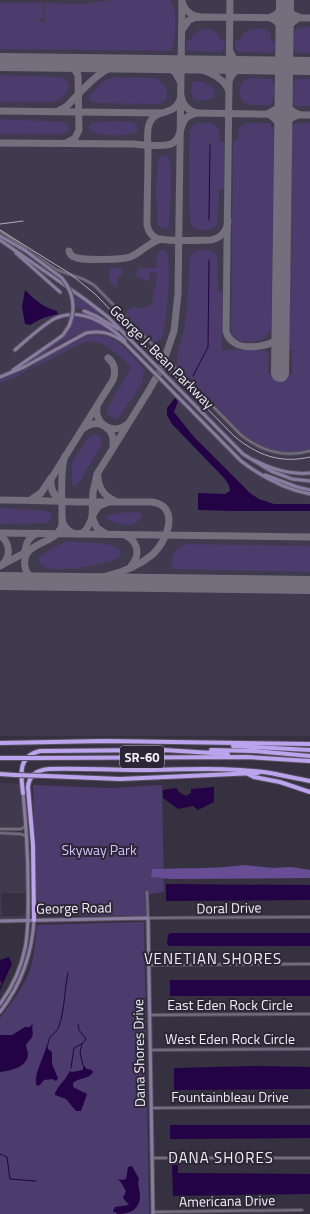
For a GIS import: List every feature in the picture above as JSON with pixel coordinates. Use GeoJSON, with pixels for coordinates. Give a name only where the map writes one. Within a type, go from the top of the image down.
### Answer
{"type":"FeatureCollection","features":[{"type":"Feature","properties":{"kind":"highway"},"geometry":{"type":"LineString","coordinates":[[0,744],[105,740],[310,744]]}},
{"type":"Feature","properties":{"kind":"highway"},"geometry":{"type":"LineString","coordinates":[[213,743],[255,748],[310,750]]}},
{"type":"Feature","properties":{"kind":"highway"},"geometry":{"type":"LineString","coordinates":[[23,793],[22,766],[26,758],[36,752],[46,750],[164,750],[216,753],[247,757]]}},
{"type":"Feature","properties":{"kind":"highway"},"geometry":{"type":"LineString","coordinates":[[164,750],[255,751],[310,756]]}},
{"type":"Feature","properties":{"kind":"highway","name":"SR-60"},"geometry":{"type":"LineString","coordinates":[[0,758],[247,757],[310,761]]}},
{"type":"Feature","properties":{"kind":"highway"},"geometry":{"type":"LineString","coordinates":[[34,920],[32,845],[28,787],[30,778],[36,772],[49,769],[136,770],[215,768],[244,769],[276,774]]}},
{"type":"Feature","properties":{"kind":"highway"},"geometry":{"type":"LineString","coordinates":[[246,773],[254,777],[280,782],[310,792]]}},
{"type":"Feature","properties":{"kind":"highway","name":"SR-60"},"geometry":{"type":"LineString","coordinates":[[0,774],[120,779],[246,773],[276,774],[310,781]]}},
{"type":"Feature","properties":{"kind":"street"},"geometry":{"type":"LineString","coordinates":[[0,231],[57,270],[83,279],[94,285],[236,430],[250,442],[269,451],[279,453],[290,454],[310,451]]}},
{"type":"Feature","properties":{"kind":"street"},"geometry":{"type":"LineString","coordinates":[[0,236],[26,251],[62,278],[67,284],[74,304],[69,326],[63,335],[6,375]]}},
{"type":"Feature","properties":{"kind":"street","name":"George J. Bean Parkway"},"geometry":{"type":"LineString","coordinates":[[0,241],[8,245],[86,300],[108,318],[234,446],[253,461],[271,472],[292,479],[310,481]]}},
{"type":"Feature","properties":{"kind":"street"},"geometry":{"type":"LineString","coordinates":[[8,245],[60,292]]}},
{"type":"Feature","properties":{"kind":"street"},"geometry":{"type":"LineString","coordinates":[[84,311],[106,321],[126,335]]}},
{"type":"Feature","properties":{"kind":"street"},"geometry":{"type":"LineString","coordinates":[[15,350],[51,321],[63,316],[77,315],[92,318],[111,328],[134,352]]}},
{"type":"Feature","properties":{"kind":"street","name":"George J. Bean Parkway"},"geometry":{"type":"LineString","coordinates":[[0,377],[24,367],[78,336],[93,332],[114,335],[134,352],[232,452],[251,468],[280,485],[310,494]]}},
{"type":"Feature","properties":{"kind":"street"},"geometry":{"type":"LineString","coordinates":[[234,446],[254,460],[274,469],[294,474],[310,473]]}},
{"type":"Feature","properties":{"kind":"street"},"geometry":{"type":"LineString","coordinates":[[251,468],[281,482],[310,490]]}},
{"type":"Feature","properties":{"kind":"street"},"geometry":{"type":"LineString","coordinates":[[0,1004],[11,987],[21,965],[26,944],[29,920],[27,837],[23,793]]}},
{"type":"Feature","properties":{"kind":"street"},"geometry":{"type":"LineString","coordinates":[[0,829],[21,829],[26,825]]}},
{"type":"Feature","properties":{"kind":"street"},"geometry":{"type":"LineString","coordinates":[[0,833],[21,834],[27,837]]}},
{"type":"Feature","properties":{"kind":"street","name":"Dana Shores Drive"},"geometry":{"type":"LineString","coordinates":[[147,892],[153,1213]]}},
{"type":"Feature","properties":{"kind":"street","name":"Doral Drive"},"geometry":{"type":"LineString","coordinates":[[148,918],[310,917]]}},
{"type":"Feature","properties":{"kind":"street","name":"George Road"},"geometry":{"type":"LineString","coordinates":[[0,921],[148,918]]}},
{"type":"Feature","properties":{"kind":"street"},"geometry":{"type":"LineString","coordinates":[[0,1012],[14,992],[23,973],[31,944],[34,920]]}},
{"type":"Feature","properties":{"kind":"street"},"geometry":{"type":"LineString","coordinates":[[149,965],[310,964]]}},
{"type":"Feature","properties":{"kind":"street","name":"East Eden Rock Circle"},"geometry":{"type":"LineString","coordinates":[[150,1015],[310,1014]]}},
{"type":"Feature","properties":{"kind":"street","name":"West Eden Rock Circle"},"geometry":{"type":"LineString","coordinates":[[150,1050],[310,1049]]}},
{"type":"Feature","properties":{"kind":"street","name":"Fountainbleau Drive"},"geometry":{"type":"LineString","coordinates":[[151,1108],[310,1107]]}},
{"type":"Feature","properties":{"kind":"street"},"geometry":{"type":"LineString","coordinates":[[152,1158],[310,1158]]}},
{"type":"Feature","properties":{"kind":"street","name":"Americana Drive"},"geometry":{"type":"LineString","coordinates":[[153,1213],[302,1210]]}},
{"type":"Feature","properties":{"kind":"shaded area"},"geometry":{"type":"Polygon","coordinates":[[[0,0],[310,0],[310,736],[0,736],[0,0]]]}},
{"type":"Feature","properties":{"kind":"shaded area"},"geometry":{"type":"Polygon","coordinates":[[[25,290],[36,300],[52,310],[57,311],[58,314],[43,318],[30,325],[25,324],[22,307],[25,290]]]}},
{"type":"Feature","properties":{"kind":"shaded area"},"geometry":{"type":"Polygon","coordinates":[[[175,398],[178,401],[174,412],[194,437],[250,493],[259,499],[274,504],[310,504],[310,511],[198,510],[198,493],[225,494],[230,491],[229,485],[172,424],[167,415],[167,408],[175,398]]]}},
{"type":"Feature","properties":{"kind":"shaded area"},"geometry":{"type":"Polygon","coordinates":[[[0,783],[21,784],[23,827],[0,828],[0,783]]]}},
{"type":"Feature","properties":{"kind":"shaded area"},"geometry":{"type":"Polygon","coordinates":[[[214,787],[214,802],[198,810],[193,806],[178,809],[163,798],[163,790],[176,788],[179,792],[186,796],[191,793],[191,789],[214,787]]]}},
{"type":"Feature","properties":{"kind":"shaded area"},"geometry":{"type":"Polygon","coordinates":[[[0,835],[21,835],[26,838],[27,893],[1,894],[2,916],[21,916],[27,912],[27,919],[0,919],[0,835]]]}},
{"type":"Feature","properties":{"kind":"shaded area"},"geometry":{"type":"Polygon","coordinates":[[[245,865],[273,868],[291,867],[310,870],[310,878],[171,879],[151,877],[152,869],[210,868],[245,865]]]}},
{"type":"Feature","properties":{"kind":"shaded area"},"geometry":{"type":"Polygon","coordinates":[[[166,884],[310,885],[310,900],[166,901],[166,884]]]}},
{"type":"Feature","properties":{"kind":"shaded area"},"geometry":{"type":"Polygon","coordinates":[[[170,933],[310,933],[310,946],[169,946],[167,944],[168,935],[170,933]]]}},
{"type":"Feature","properties":{"kind":"shaded area"},"geometry":{"type":"Polygon","coordinates":[[[9,957],[12,964],[0,990],[2,983],[0,981],[0,960],[9,957]]]}},
{"type":"Feature","properties":{"kind":"shaded area"},"geometry":{"type":"Polygon","coordinates":[[[170,980],[310,980],[310,996],[170,996],[170,980]]]}},
{"type":"Feature","properties":{"kind":"shaded area"},"geometry":{"type":"Polygon","coordinates":[[[33,1023],[32,1037],[26,1045],[28,1054],[25,1062],[18,1068],[0,1072],[0,1035],[12,1035],[25,1027],[30,1027],[33,1023]]]}},
{"type":"Feature","properties":{"kind":"shaded area"},"geometry":{"type":"Polygon","coordinates":[[[47,1043],[48,1049],[52,1052],[52,1064],[58,1078],[56,1081],[52,1079],[44,1080],[37,1086],[36,1077],[47,1043]]]}},
{"type":"Feature","properties":{"kind":"shaded area"},"geometry":{"type":"Polygon","coordinates":[[[83,1065],[93,1072],[91,1075],[73,1083],[73,1087],[87,1094],[81,1111],[76,1111],[66,1099],[55,1095],[55,1093],[68,1075],[71,1068],[70,1071],[72,1072],[83,1070],[83,1065]]]}},
{"type":"Feature","properties":{"kind":"shaded area"},"geometry":{"type":"Polygon","coordinates":[[[253,1066],[310,1067],[310,1089],[174,1090],[174,1068],[253,1066]]]}},
{"type":"Feature","properties":{"kind":"shaded area"},"geometry":{"type":"Polygon","coordinates":[[[170,1125],[310,1125],[310,1138],[170,1139],[170,1125]]]}},
{"type":"Feature","properties":{"kind":"shaded area"},"geometry":{"type":"Polygon","coordinates":[[[172,1165],[178,1165],[178,1173],[310,1174],[310,1194],[173,1196],[172,1165]]]}},
{"type":"Feature","properties":{"kind":"shaded area"},"geometry":{"type":"Polygon","coordinates":[[[132,1166],[139,1179],[140,1201],[134,1210],[118,1214],[113,1211],[115,1207],[129,1205],[123,1198],[126,1191],[118,1179],[126,1179],[128,1167],[132,1166]]]}},
{"type":"Feature","properties":{"kind":"green space"},"geometry":{"type":"Polygon","coordinates":[[[112,0],[170,0],[175,11],[175,32],[172,51],[0,49],[0,3],[44,3],[44,17],[40,19],[40,22],[45,22],[45,3],[83,4],[112,0]]]}},
{"type":"Feature","properties":{"kind":"green space"},"geometry":{"type":"Polygon","coordinates":[[[298,27],[310,27],[310,53],[296,53],[294,50],[293,36],[298,27]]]}},
{"type":"Feature","properties":{"kind":"green space"},"geometry":{"type":"Polygon","coordinates":[[[202,29],[214,31],[221,41],[225,41],[221,52],[187,51],[186,41],[191,40],[193,35],[202,29]]]}},
{"type":"Feature","properties":{"kind":"green space"},"geometry":{"type":"Polygon","coordinates":[[[252,29],[265,29],[270,32],[271,41],[275,42],[275,48],[272,53],[238,52],[235,48],[235,41],[239,41],[244,33],[252,29]]]}},
{"type":"Feature","properties":{"kind":"green space"},"geometry":{"type":"Polygon","coordinates":[[[0,75],[62,77],[66,80],[69,87],[68,91],[62,98],[54,102],[0,102],[0,75]]]}},
{"type":"Feature","properties":{"kind":"green space"},"geometry":{"type":"Polygon","coordinates":[[[110,78],[156,78],[160,80],[166,88],[166,100],[163,103],[158,104],[98,103],[90,101],[89,97],[97,88],[110,78]]]}},
{"type":"Feature","properties":{"kind":"green space"},"geometry":{"type":"Polygon","coordinates":[[[251,78],[272,79],[275,92],[270,105],[250,105],[242,101],[239,90],[240,87],[244,81],[251,78]]]}},
{"type":"Feature","properties":{"kind":"green space"},"geometry":{"type":"Polygon","coordinates":[[[296,79],[310,79],[310,106],[295,106],[292,92],[296,79]]]}},
{"type":"Feature","properties":{"kind":"green space"},"geometry":{"type":"Polygon","coordinates":[[[194,81],[209,85],[214,91],[214,98],[200,101],[194,100],[191,92],[192,83],[194,81]]]}},
{"type":"Feature","properties":{"kind":"green space"},"geometry":{"type":"Polygon","coordinates":[[[0,119],[64,122],[67,124],[69,129],[62,134],[0,134],[0,119]]]}},
{"type":"Feature","properties":{"kind":"green space"},"geometry":{"type":"Polygon","coordinates":[[[113,121],[132,122],[137,125],[138,131],[121,135],[105,135],[98,134],[90,130],[89,126],[92,123],[113,121]]]}},
{"type":"Feature","properties":{"kind":"green space"},"geometry":{"type":"Polygon","coordinates":[[[200,123],[209,123],[217,127],[220,142],[224,142],[224,189],[219,190],[217,225],[208,229],[199,230],[193,228],[190,222],[190,131],[195,125],[200,123]]]}},
{"type":"Feature","properties":{"kind":"green space"},"geometry":{"type":"Polygon","coordinates":[[[247,123],[269,123],[274,131],[271,329],[265,338],[250,342],[245,342],[236,338],[231,329],[233,141],[237,141],[239,128],[247,123]]]}},
{"type":"Feature","properties":{"kind":"green space"},"geometry":{"type":"Polygon","coordinates":[[[295,123],[310,123],[310,450],[282,452],[264,448],[248,439],[176,366],[178,359],[177,354],[184,330],[187,308],[190,255],[197,250],[206,250],[211,251],[217,257],[218,291],[222,291],[222,350],[266,350],[266,352],[268,352],[268,374],[292,374],[292,352],[295,351],[289,349],[292,129],[295,123]]]}},
{"type":"Feature","properties":{"kind":"green space"},"geometry":{"type":"Polygon","coordinates":[[[164,155],[170,160],[171,188],[169,225],[164,229],[158,226],[156,191],[158,159],[164,155]]]}},
{"type":"Feature","properties":{"kind":"green space"},"geometry":{"type":"Polygon","coordinates":[[[159,251],[166,251],[168,254],[168,296],[162,339],[158,339],[156,345],[126,314],[127,311],[133,307],[148,307],[152,303],[157,273],[152,271],[149,273],[149,281],[135,277],[138,268],[157,268],[157,255],[159,251]]]}},
{"type":"Feature","properties":{"kind":"green space"},"geometry":{"type":"Polygon","coordinates":[[[109,268],[123,268],[122,276],[119,275],[116,289],[109,280],[109,268]]]}},
{"type":"Feature","properties":{"kind":"green space"},"geometry":{"type":"Polygon","coordinates":[[[73,294],[91,306],[102,316],[75,307],[73,294]]]}},
{"type":"Feature","properties":{"kind":"green space"},"geometry":{"type":"Polygon","coordinates":[[[74,317],[96,322],[116,334],[93,330],[81,333],[60,343],[29,362],[65,332],[74,317]]]}},
{"type":"Feature","properties":{"kind":"green space"},"geometry":{"type":"Polygon","coordinates":[[[90,334],[107,337],[121,345],[134,357],[145,371],[142,376],[143,382],[120,416],[116,419],[107,413],[107,409],[131,367],[115,352],[103,344],[96,342],[82,343],[15,377],[0,383],[0,380],[31,368],[80,338],[90,334]]]}},
{"type":"Feature","properties":{"kind":"green space"},"geometry":{"type":"Polygon","coordinates":[[[96,434],[101,437],[102,444],[78,485],[73,486],[72,462],[90,436],[96,434]]]}},
{"type":"Feature","properties":{"kind":"green space"},"geometry":{"type":"Polygon","coordinates":[[[0,508],[47,511],[51,514],[52,518],[47,523],[0,524],[0,508]]]}},
{"type":"Feature","properties":{"kind":"green space"},"geometry":{"type":"Polygon","coordinates":[[[128,512],[141,513],[141,518],[136,523],[128,525],[113,522],[106,517],[108,515],[128,512]]]}},
{"type":"Feature","properties":{"kind":"green space"},"geometry":{"type":"Polygon","coordinates":[[[65,542],[101,543],[120,549],[121,554],[116,559],[79,568],[58,569],[42,566],[39,561],[41,555],[65,542]]]}},
{"type":"Feature","properties":{"kind":"green space"},"geometry":{"type":"Polygon","coordinates":[[[186,544],[310,546],[310,572],[174,569],[171,565],[173,555],[179,547],[186,544]]]}},
{"type":"Feature","properties":{"kind":"green space","name":"Skyway Park"},"geometry":{"type":"Polygon","coordinates":[[[33,785],[111,788],[162,785],[164,892],[145,895],[146,916],[49,915],[36,899],[33,785]]]}},
{"type":"Feature","properties":{"kind":"green space"},"geometry":{"type":"Polygon","coordinates":[[[144,922],[149,1214],[0,1214],[0,1018],[17,994],[29,973],[34,953],[37,925],[144,922]]]}},
{"type":"Feature","properties":{"kind":"waterway"},"geometry":{"type":"LineString","coordinates":[[209,220],[210,145]]}},
{"type":"Feature","properties":{"kind":"waterway"},"geometry":{"type":"LineString","coordinates":[[193,376],[208,347],[209,260]]}},
{"type":"Feature","properties":{"kind":"waterway"},"geometry":{"type":"LineString","coordinates":[[48,1044],[50,1038],[58,1029],[61,1020],[68,973]]}},
{"type":"Feature","properties":{"kind":"waterway"},"geometry":{"type":"LineString","coordinates":[[71,1068],[74,1048],[83,1043],[86,1039],[79,1030],[78,1024]]}},
{"type":"Feature","properties":{"kind":"waterway"},"geometry":{"type":"LineString","coordinates":[[82,1044],[80,1053],[83,1065]]}},
{"type":"Feature","properties":{"kind":"waterway"},"geometry":{"type":"LineString","coordinates":[[0,1154],[7,1157],[10,1179],[36,1181]]}},
{"type":"Feature","properties":{"kind":"taxiway"},"geometry":{"type":"LineString","coordinates":[[92,518],[93,492],[97,474],[161,369],[174,331],[178,294],[182,0]]}},
{"type":"Feature","properties":{"kind":"taxiway"},"geometry":{"type":"LineString","coordinates":[[230,0],[226,331],[233,342],[252,347],[266,345],[281,335]]}},
{"type":"Feature","properties":{"kind":"taxiway"},"geometry":{"type":"LineString","coordinates":[[271,17],[280,10],[283,6],[284,0]]}},
{"type":"Feature","properties":{"kind":"taxiway"},"geometry":{"type":"LineString","coordinates":[[285,1],[286,7],[289,11],[299,17]]}},
{"type":"Feature","properties":{"kind":"taxiway"},"geometry":{"type":"LineString","coordinates":[[182,2],[188,12],[199,17]]}},
{"type":"Feature","properties":{"kind":"taxiway"},"geometry":{"type":"LineString","coordinates":[[182,30],[189,20],[197,17],[310,18]]}},
{"type":"Feature","properties":{"kind":"taxiway"},"geometry":{"type":"LineString","coordinates":[[271,18],[276,21],[282,29],[283,57]]}},
{"type":"Feature","properties":{"kind":"taxiway"},"geometry":{"type":"LineString","coordinates":[[285,37],[288,26],[297,19]]}},
{"type":"Feature","properties":{"kind":"taxiway"},"geometry":{"type":"LineString","coordinates":[[230,51],[237,61],[248,65]]}},
{"type":"Feature","properties":{"kind":"taxiway"},"geometry":{"type":"LineString","coordinates":[[37,63],[60,63],[71,67],[78,75],[79,130],[75,138],[66,143]]}},
{"type":"Feature","properties":{"kind":"taxiway"},"geometry":{"type":"LineString","coordinates":[[60,110],[66,107],[97,76],[111,67],[118,65],[161,64],[195,68],[209,73],[221,80],[228,89]]}},
{"type":"Feature","properties":{"kind":"taxiway"},"geometry":{"type":"LineString","coordinates":[[164,66],[175,72],[180,81]]}},
{"type":"Feature","properties":{"kind":"taxiway"},"geometry":{"type":"LineString","coordinates":[[195,66],[223,66]]}},
{"type":"Feature","properties":{"kind":"taxiway"},"geometry":{"type":"LineString","coordinates":[[230,79],[233,74],[242,67],[272,66]]}},
{"type":"Feature","properties":{"kind":"taxiway"},"geometry":{"type":"LineString","coordinates":[[293,66],[310,67]]}},
{"type":"Feature","properties":{"kind":"taxiway"},"geometry":{"type":"LineString","coordinates":[[284,76],[284,98],[288,107],[298,114]]}},
{"type":"Feature","properties":{"kind":"taxiway"},"geometry":{"type":"LineString","coordinates":[[0,143],[134,144],[147,145],[152,146],[171,144],[176,141],[186,119],[190,115],[197,113],[186,108],[181,96],[179,103],[175,107],[153,117],[148,128],[148,136],[148,139],[148,143],[148,147],[148,159],[147,225],[148,229],[152,235],[160,239],[211,240],[218,238],[223,234],[228,221]]}},
{"type":"Feature","properties":{"kind":"taxiway"},"geometry":{"type":"LineString","coordinates":[[269,113],[280,107],[283,96]]}},
{"type":"Feature","properties":{"kind":"taxiway"},"geometry":{"type":"LineString","coordinates":[[0,111],[160,113]]}},
{"type":"Feature","properties":{"kind":"taxiway"},"geometry":{"type":"LineString","coordinates":[[194,113],[310,115]]}},
{"type":"Feature","properties":{"kind":"taxiway"},"geometry":{"type":"LineString","coordinates":[[269,114],[278,122],[282,132]]}},
{"type":"Feature","properties":{"kind":"taxiway"},"geometry":{"type":"LineString","coordinates":[[283,152],[283,136],[285,126],[291,118],[296,116]]}},
{"type":"Feature","properties":{"kind":"taxiway"},"geometry":{"type":"LineString","coordinates":[[69,251],[70,254],[81,259],[120,259],[130,257],[153,242],[162,239]]}},
{"type":"Feature","properties":{"kind":"taxiway"},"geometry":{"type":"LineString","coordinates":[[62,500],[53,492],[51,479],[113,380],[114,368],[108,358]]}},
{"type":"Feature","properties":{"kind":"taxiway"},"geometry":{"type":"LineString","coordinates":[[97,406],[98,418],[105,426],[115,429],[126,425]]}},
{"type":"Feature","properties":{"kind":"taxiway"},"geometry":{"type":"LineString","coordinates":[[84,428],[95,424],[105,426],[112,434],[113,446]]}},
{"type":"Feature","properties":{"kind":"taxiway"},"geometry":{"type":"LineString","coordinates":[[0,500],[29,500],[58,501],[68,502],[152,502],[161,505],[166,510],[169,517],[168,525],[162,542],[152,555],[142,562],[118,573],[93,579],[46,581],[37,580],[29,576],[25,567],[25,559],[28,552],[57,534],[62,526],[62,520],[62,515],[62,507],[62,500],[62,476],[63,461],[65,456]]}},
{"type":"Feature","properties":{"kind":"taxiway"},"geometry":{"type":"LineString","coordinates":[[98,477],[103,492],[115,501]]}},
{"type":"Feature","properties":{"kind":"taxiway"},"geometry":{"type":"LineString","coordinates":[[32,499],[41,493],[51,478]]}},
{"type":"Feature","properties":{"kind":"taxiway"},"geometry":{"type":"LineString","coordinates":[[62,519],[64,525],[69,531],[77,534],[81,533],[88,527],[100,505],[106,503]]}},
{"type":"Feature","properties":{"kind":"taxiway"},"geometry":{"type":"LineString","coordinates":[[92,517],[97,528],[106,534]]}},
{"type":"Feature","properties":{"kind":"taxiway"},"geometry":{"type":"LineString","coordinates":[[0,533],[310,537]]}},
{"type":"Feature","properties":{"kind":"taxiway"},"geometry":{"type":"LineString","coordinates":[[25,555],[28,541],[38,533]]}},
{"type":"Feature","properties":{"kind":"taxiway"},"geometry":{"type":"LineString","coordinates":[[0,535],[6,542],[8,549],[7,557],[3,564]]}},
{"type":"Feature","properties":{"kind":"taxiway"},"geometry":{"type":"LineString","coordinates":[[125,535],[133,541],[137,549],[136,557],[131,566]]}},
{"type":"Feature","properties":{"kind":"taxiway"},"geometry":{"type":"LineString","coordinates":[[0,566],[28,551]]}},
{"type":"Feature","properties":{"kind":"runway"},"geometry":{"type":"LineString","coordinates":[[280,373],[285,0]]}},
{"type":"Feature","properties":{"kind":"runway"},"geometry":{"type":"LineString","coordinates":[[0,62],[310,66]]}},
{"type":"Feature","properties":{"kind":"runway"},"geometry":{"type":"LineString","coordinates":[[0,581],[310,585]]}},
{"type":"Feature","properties":{"kind":"tram line"},"geometry":{"type":"LineString","coordinates":[[0,224],[23,221]]}},
{"type":"Feature","properties":{"kind":"tram line"},"geometry":{"type":"LineString","coordinates":[[0,230],[69,273],[95,294],[234,436],[243,443],[260,453],[269,456],[289,459],[310,457]]}},
{"type":"Feature","properties":{"kind":"district","name":"VENETIAN SHORES"},"geometry":{"type":"Point","coordinates":[213,959]}},
{"type":"Feature","properties":{"kind":"district","name":"DANA SHORES"},"geometry":{"type":"Point","coordinates":[221,1158]}}]}
